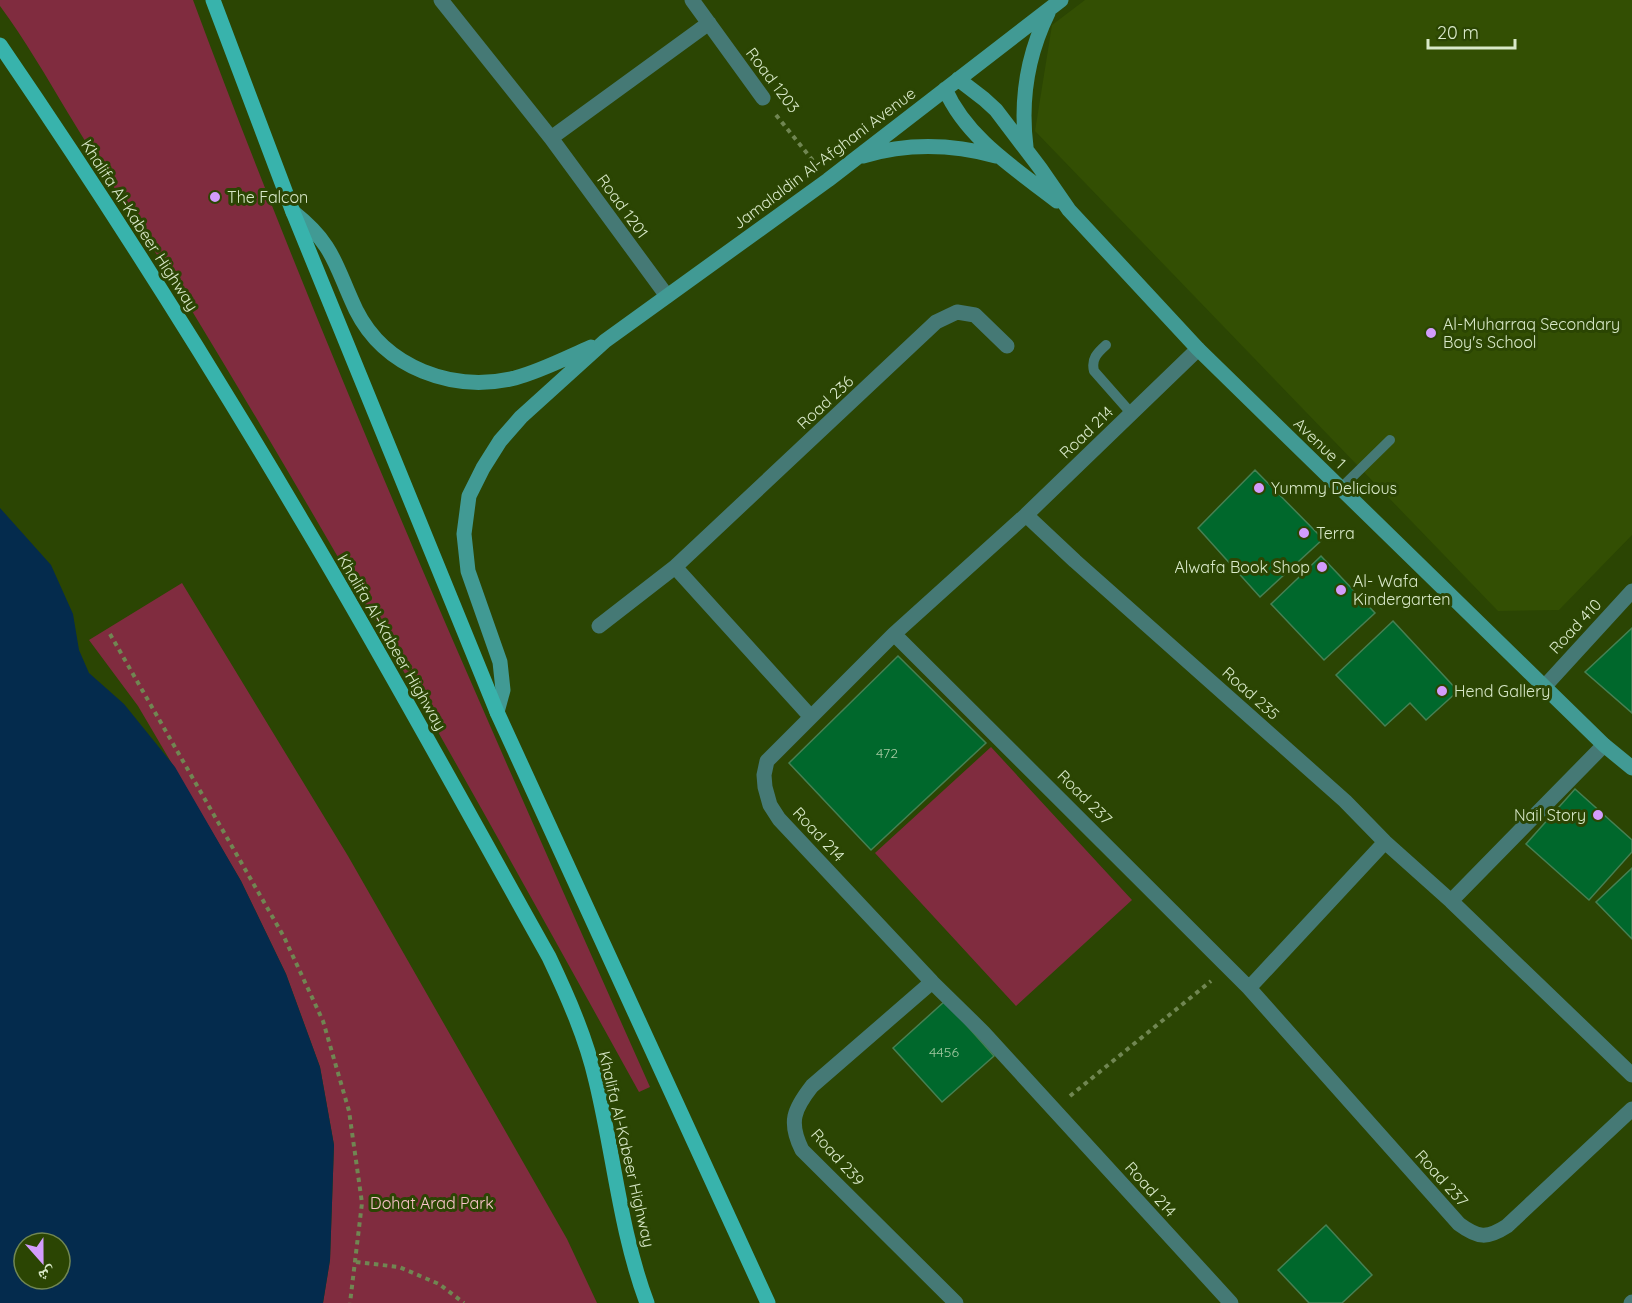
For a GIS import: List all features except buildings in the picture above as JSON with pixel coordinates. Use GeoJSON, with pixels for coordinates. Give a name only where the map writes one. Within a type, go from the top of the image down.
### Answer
{"type":"FeatureCollection","features":[{"type":"Feature","properties":{"kind":"main road"},"geometry":{"type":"LineString","coordinates":[[213,0],[293,213],[497,712],[768,1303]]}},
{"type":"Feature","properties":{"kind":"main road","name":"Khalifa Al-Kabeer Highway"},"geometry":{"type":"LineString","coordinates":[[0,45],[108,206],[303,521],[549,957],[568,996],[596,1077],[620,1206],[630,1250],[647,1303]]}},
{"type":"Feature","properties":{"kind":"street","name":"Road 1201"},"geometry":{"type":"LineString","coordinates":[[441,0],[551,138],[667,296]]}},
{"type":"Feature","properties":{"kind":"street","name":"Road 1203"},"geometry":{"type":"LineString","coordinates":[[692,0],[763,98]]}},
{"type":"Feature","properties":{"kind":"street","name":"Jamalaldin Al-Afghani Avenue"},"geometry":{"type":"LineString","coordinates":[[497,712],[502,690],[500,662],[473,590],[465,553],[465,515],[469,496],[500,441],[514,425],[604,341],[828,180],[1055,5]]}},
{"type":"Feature","properties":{"kind":"street"},"geometry":{"type":"LineString","coordinates":[[1027,150],[1023,102],[1026,78],[1039,32],[1055,5]]}},
{"type":"Feature","properties":{"kind":"street"},"geometry":{"type":"LineString","coordinates":[[551,138],[709,22]]}},
{"type":"Feature","properties":{"kind":"street","name":"Avenue 1"},"geometry":{"type":"LineString","coordinates":[[958,79],[972,88],[996,110],[1069,210],[1198,349],[1604,745],[1632,768]]}},
{"type":"Feature","properties":{"kind":"street","name":"Avenue 1"},"geometry":{"type":"LineString","coordinates":[[945,89],[951,104],[971,130],[1069,210]]}},
{"type":"Feature","properties":{"kind":"street"},"geometry":{"type":"LineString","coordinates":[[855,159],[903,147],[928,146],[978,151],[1002,157]]}},
{"type":"Feature","properties":{"kind":"street","name":"Jamalaldin Al-Afghani Avenue"},"geometry":{"type":"LineString","coordinates":[[293,213],[307,223],[330,250],[356,310],[369,330],[402,362],[423,372],[445,379],[468,382],[514,378],[540,370],[604,341]]}},
{"type":"Feature","properties":{"kind":"street","name":"Road 236"},"geometry":{"type":"LineString","coordinates":[[599,626],[675,567],[936,322],[957,312],[975,315],[1007,346]]}},
{"type":"Feature","properties":{"kind":"street","name":"Road 214"},"geometry":{"type":"LineString","coordinates":[[1198,349],[1026,515],[894,634],[810,716],[767,761],[764,775],[770,805],[779,819],[932,982],[983,1032],[1232,1303]]}},
{"type":"Feature","properties":{"kind":"street","name":"Road 235"},"geometry":{"type":"LineString","coordinates":[[1026,515],[1345,801],[1385,842],[1451,901],[1632,1075]]}},
{"type":"Feature","properties":{"kind":"street"},"geometry":{"type":"LineString","coordinates":[[675,567],[810,716]]}},
{"type":"Feature","properties":{"kind":"street","name":"Road 410"},"geometry":{"type":"LineString","coordinates":[[1545,686],[1632,591]]}},
{"type":"Feature","properties":{"kind":"street","name":"Road 237"},"geometry":{"type":"LineString","coordinates":[[894,634],[1249,988],[1459,1224],[1474,1235],[1494,1234],[1507,1226],[1632,1109]]}},
{"type":"Feature","properties":{"kind":"street"},"geometry":{"type":"LineString","coordinates":[[1451,901],[1604,745]]}},
{"type":"Feature","properties":{"kind":"street"},"geometry":{"type":"LineString","coordinates":[[1249,988],[1385,842]]}},
{"type":"Feature","properties":{"kind":"street","name":"Road 239"},"geometry":{"type":"LineString","coordinates":[[932,982],[812,1086],[799,1103],[794,1120],[795,1136],[802,1150],[956,1303]]}},
{"type":"Feature","properties":{"kind":"lane"},"geometry":{"type":"LineString","coordinates":[[1106,345],[1094,358],[1092,364],[1094,372],[1131,413]]}},
{"type":"Feature","properties":{"kind":"lane"},"geometry":{"type":"LineString","coordinates":[[1341,488],[1390,440]]}},
{"type":"Feature","properties":{"kind":"path","name":"Road 1203"},"geometry":{"type":"LineString","coordinates":[[763,98],[828,180]]}},
{"type":"Feature","properties":{"kind":"path"},"geometry":{"type":"LineString","coordinates":[[110,634],[284,937],[323,1021],[349,1111],[362,1203],[350,1303]]}},
{"type":"Feature","properties":{"kind":"path"},"geometry":{"type":"LineString","coordinates":[[1054,1108],[1227,967]]}},
{"type":"Feature","properties":{"kind":"path"},"geometry":{"type":"LineString","coordinates":[[356,1262],[399,1267],[439,1284],[464,1303]]}},
{"type":"Feature","properties":{"kind":"shaded area","name":"Al-Muharraq Secondary Boy's School"},"geometry":{"type":"Polygon","coordinates":[[[1085,0],[1632,0],[1632,535],[1559,610],[1498,611],[1035,131],[1052,25],[1085,0]]]}},
{"type":"Feature","properties":{"kind":"green space"},"geometry":{"type":"Polygon","coordinates":[[[0,0],[193,0],[300,275],[413,547],[650,1087],[639,1092],[362,598],[189,306],[35,58],[0,6],[0,0]]]}},
{"type":"Feature","properties":{"kind":"green space","name":"Dohat Arad Park"},"geometry":{"type":"Polygon","coordinates":[[[182,583],[348,856],[567,1239],[597,1303],[323,1303],[330,1260],[334,1145],[320,1067],[286,974],[241,881],[138,706],[89,640],[182,583]]]}},
{"type":"Feature","properties":{"kind":"green space"},"geometry":{"type":"Polygon","coordinates":[[[991,747],[1132,900],[1016,1006],[875,853],[991,747]]]}},
{"type":"Feature","properties":{"kind":"water"},"geometry":{"type":"Polygon","coordinates":[[[0,508],[51,565],[73,614],[79,650],[89,673],[124,704],[175,767],[241,881],[286,974],[320,1067],[334,1145],[330,1260],[323,1303],[0,1303],[0,508]]]}},
{"type":"Feature","properties":{"kind":"place","name":"The Falcon"},"geometry":{"type":"Point","coordinates":[215,197]}},
{"type":"Feature","properties":{"kind":"place","name":"Al-Muharraq Secondary Boy's School"},"geometry":{"type":"Point","coordinates":[1431,333]}},
{"type":"Feature","properties":{"kind":"place","name":"Yummy Delicious"},"geometry":{"type":"Point","coordinates":[1259,488]}},
{"type":"Feature","properties":{"kind":"place","name":"Terra"},"geometry":{"type":"Point","coordinates":[1304,533]}},
{"type":"Feature","properties":{"kind":"place","name":"Alwafa Book Shop"},"geometry":{"type":"Point","coordinates":[1322,567]}},
{"type":"Feature","properties":{"kind":"place","name":"Al- Wafa Kindergarten"},"geometry":{"type":"Point","coordinates":[1341,590]}},
{"type":"Feature","properties":{"kind":"place","name":"Hend Gallery"},"geometry":{"type":"Point","coordinates":[1442,691]}},
{"type":"Feature","properties":{"kind":"place","name":"Nail Story"},"geometry":{"type":"Point","coordinates":[1598,815]}}]}
